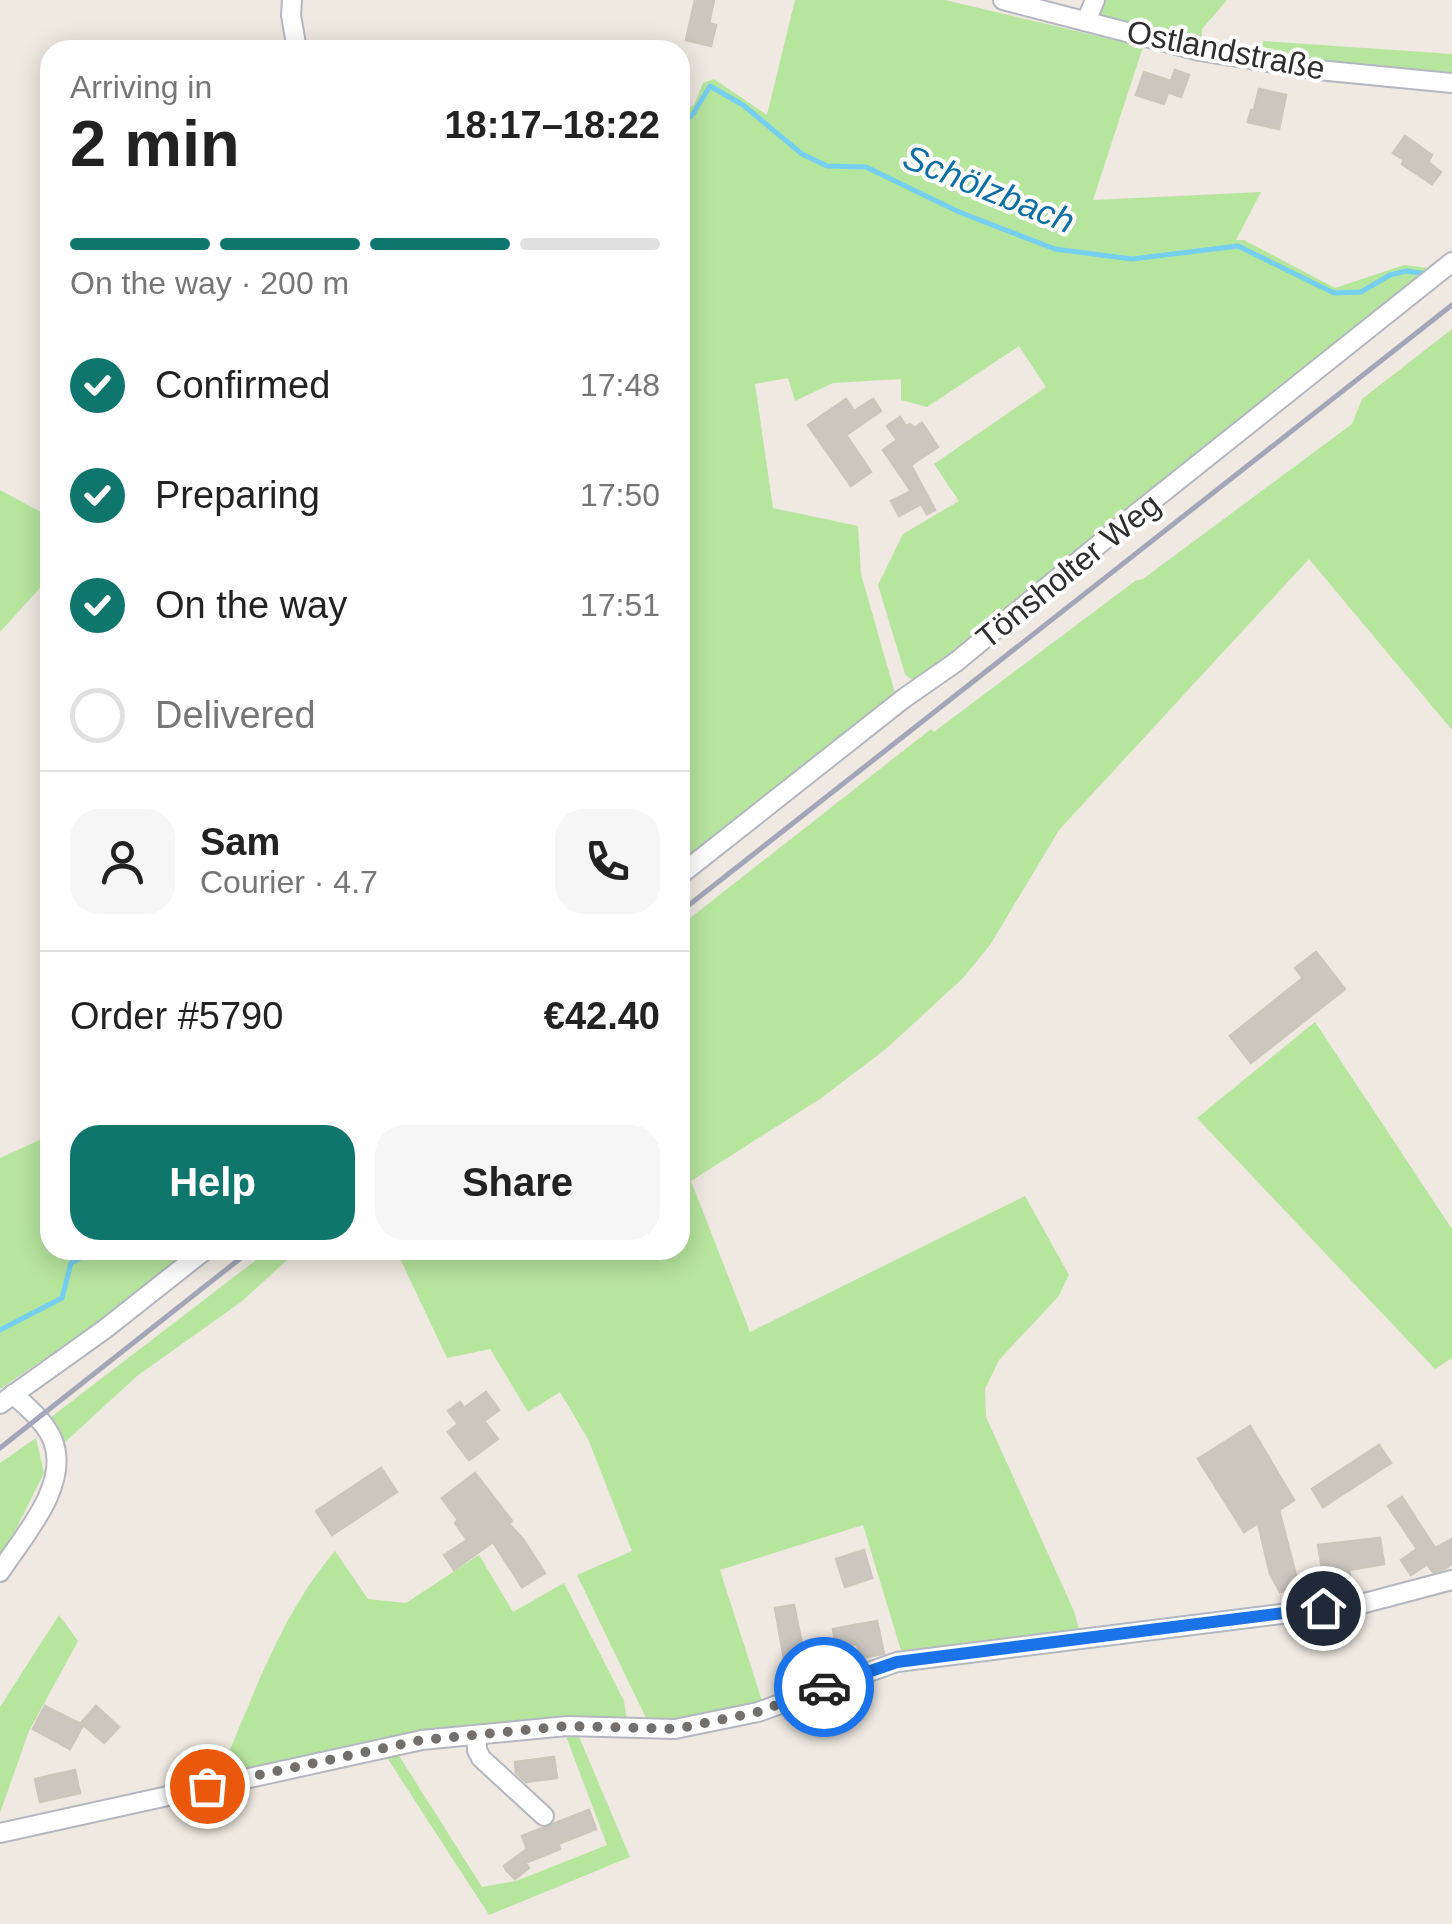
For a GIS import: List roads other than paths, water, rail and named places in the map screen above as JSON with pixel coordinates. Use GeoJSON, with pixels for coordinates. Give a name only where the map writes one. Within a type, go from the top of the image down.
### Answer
{"type":"FeatureCollection","features":[{"type":"Feature","properties":{"kind":"street"},"geometry":{"type":"LineString","coordinates":[[292,0],[296,40]]}},
{"type":"Feature","properties":{"kind":"street","name":"Ostlandstraße"},"geometry":{"type":"LineString","coordinates":[[1003,0],[1200,51],[1318,70],[1452,83]]}},
{"type":"Feature","properties":{"kind":"street"},"geometry":{"type":"LineString","coordinates":[[1086,22],[1096,0]]}},
{"type":"Feature","properties":{"kind":"street","name":"Tönsholter Weg"},"geometry":{"type":"LineString","coordinates":[[690,867],[902,699],[956,662],[1452,262]]}},
{"type":"Feature","properties":{"kind":"street"},"geometry":{"type":"LineString","coordinates":[[0,1572],[39,1512],[58,1474],[53,1440],[38,1418],[6,1399],[106,1329],[192,1260]]}},
{"type":"Feature","properties":{"kind":"street"},"geometry":{"type":"LineString","coordinates":[[0,1832],[422,1740],[567,1726],[676,1729],[758,1712],[897,1662],[1361,1604],[1452,1580]]}},
{"type":"Feature","properties":{"kind":"street"},"geometry":{"type":"LineString","coordinates":[[477,1735],[481,1758],[544,1816]]}},
{"type":"Feature","properties":{"kind":"waterway","name":"Schölzbach"},"geometry":{"type":"LineString","coordinates":[[690,117],[710,86],[743,105],[802,154],[827,166],[866,167],[959,212],[1055,249],[1132,259],[1238,246],[1334,293],[1361,292],[1390,275],[1406,271],[1428,274]]}},
{"type":"Feature","properties":{"kind":"waterway","name":"Schölzbach"},"geometry":{"type":"LineString","coordinates":[[0,1330],[62,1298],[71,1263],[77,1260]]}},
{"type":"Feature","properties":{"kind":"railway"},"geometry":{"type":"LineString","coordinates":[[690,904],[1452,305]]}},
{"type":"Feature","properties":{"kind":"railway"},"geometry":{"type":"LineString","coordinates":[[0,1448],[238,1260]]}}]}
